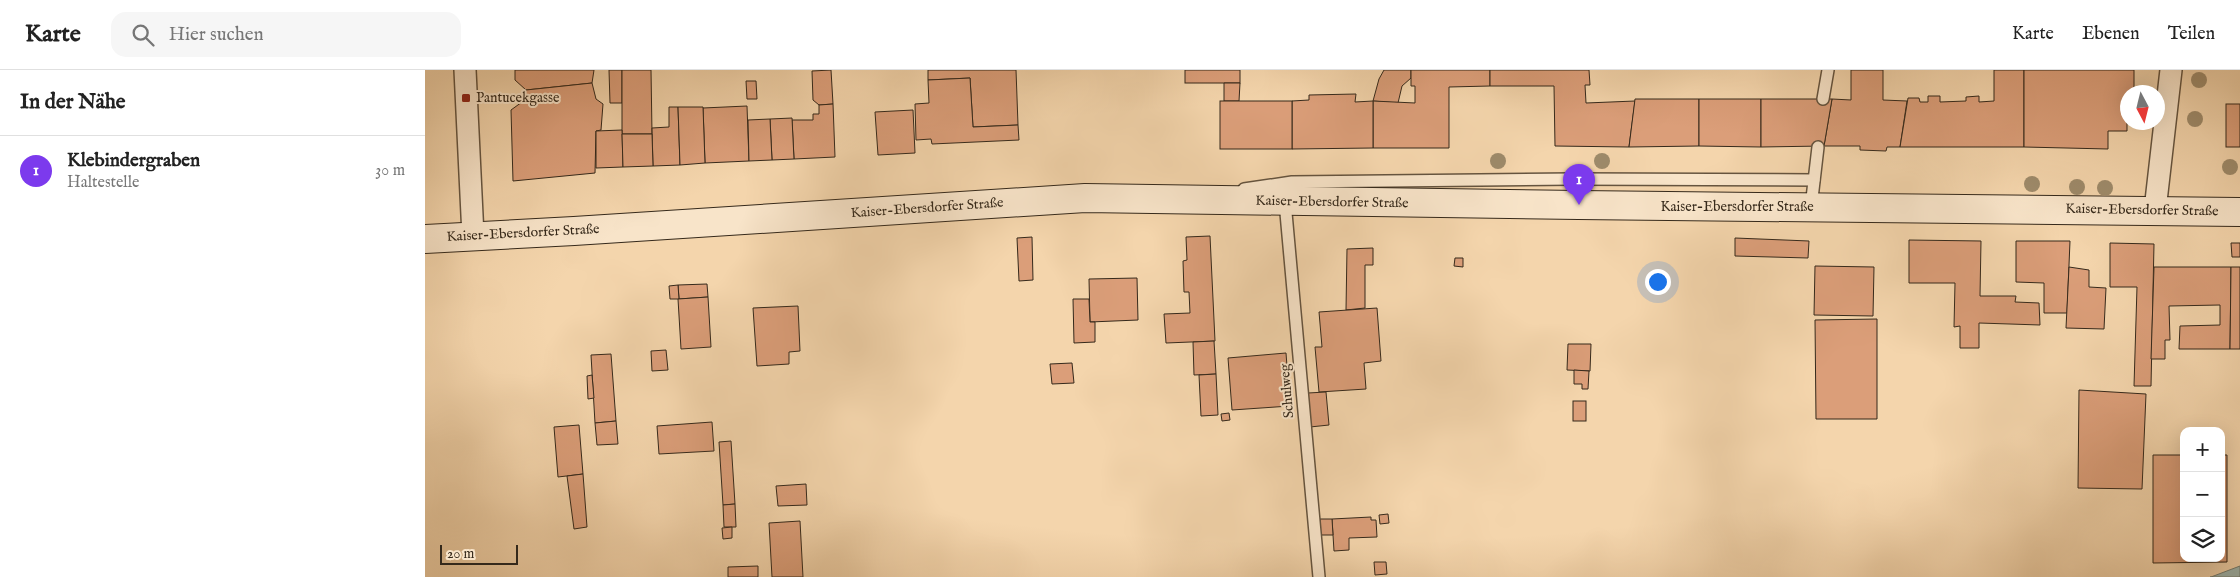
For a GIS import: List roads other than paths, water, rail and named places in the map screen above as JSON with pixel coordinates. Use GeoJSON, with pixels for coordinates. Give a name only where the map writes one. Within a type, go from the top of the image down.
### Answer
{"type":"FeatureCollection","features":[{"type":"Feature","properties":{"kind":"main road","name":"Kaiser-Ebersdorfer Straße"},"geometry":{"type":"LineString","coordinates":[[425,239],[1085,198],[1285,202],[2240,212]]}},
{"type":"Feature","properties":{"kind":"street"},"geometry":{"type":"LineString","coordinates":[[465,70],[473,236]]}},
{"type":"Feature","properties":{"kind":"street"},"geometry":{"type":"LineString","coordinates":[[2155,210],[2171,70]]}},
{"type":"Feature","properties":{"kind":"lane"},"geometry":{"type":"LineString","coordinates":[[1823,99],[1828,70]]}},
{"type":"Feature","properties":{"kind":"lane"},"geometry":{"type":"LineString","coordinates":[[1811,207],[1818,147]]}},
{"type":"Feature","properties":{"kind":"lane"},"geometry":{"type":"LineString","coordinates":[[1215,200],[1240,190],[1292,182],[1573,179],[1814,180]]}},
{"type":"Feature","properties":{"kind":"lane","name":"Schulweg"},"geometry":{"type":"LineString","coordinates":[[1285,202],[1319,577]]}},
{"type":"Feature","properties":{"kind":"water"},"geometry":{"type":"Polygon","coordinates":[[[2240,566],[2240,577],[2211,577],[2240,566]]]}},
{"type":"Feature","properties":{"kind":"place","name":"Pantucekgasse"},"geometry":{"type":"Point","coordinates":[466,98]}},
{"type":"Feature","properties":{"kind":"place","name":"Klebindergraben"},"geometry":{"type":"Point","coordinates":[1579,205]}}]}
